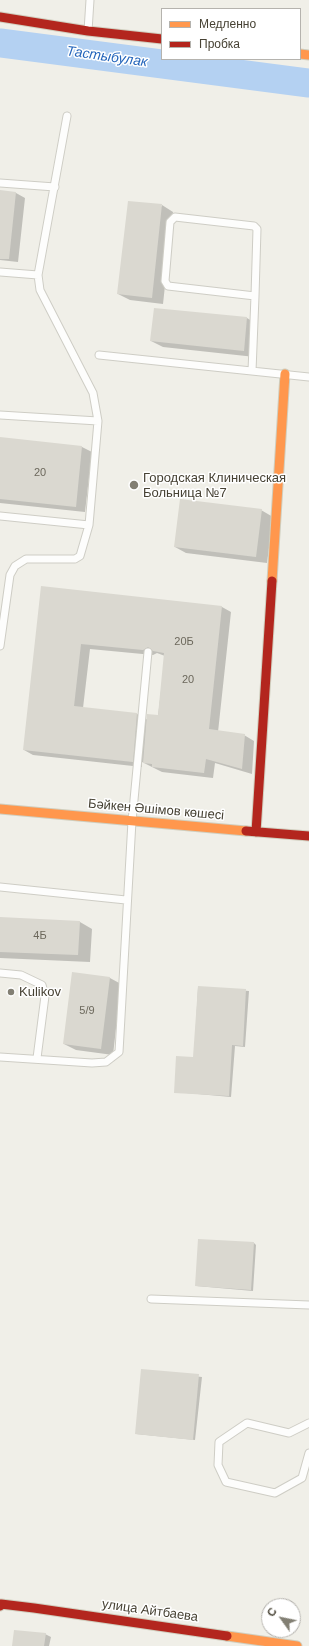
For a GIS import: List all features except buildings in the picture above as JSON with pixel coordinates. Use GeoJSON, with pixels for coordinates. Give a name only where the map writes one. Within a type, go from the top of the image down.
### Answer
{"type":"FeatureCollection","features":[{"type":"Feature","properties":{"kind":"street"},"geometry":{"type":"LineString","coordinates":[[0,17],[88,31],[161,39]]}},
{"type":"Feature","properties":{"kind":"street"},"geometry":{"type":"LineString","coordinates":[[256,832],[285,374]]}},
{"type":"Feature","properties":{"kind":"street","name":"Бәйкен Әшімов көшесі"},"geometry":{"type":"LineString","coordinates":[[0,809],[309,836]]}},
{"type":"Feature","properties":{"kind":"street","name":"улица Айтбаева"},"geometry":{"type":"LineString","coordinates":[[0,1605],[34,1608],[297,1646]]}},
{"type":"Feature","properties":{"kind":"lane"},"geometry":{"type":"LineString","coordinates":[[88,31],[90,0]]}},
{"type":"Feature","properties":{"kind":"lane"},"geometry":{"type":"LineString","coordinates":[[0,646],[10,575],[15,566],[26,559],[75,560],[80,556],[89,525],[98,421],[93,393],[40,290],[38,275],[67,116]]}},
{"type":"Feature","properties":{"kind":"lane"},"geometry":{"type":"LineString","coordinates":[[0,183],[55,187]]}},
{"type":"Feature","properties":{"kind":"lane"},"geometry":{"type":"LineString","coordinates":[[252,371],[255,296],[257,229],[254,226],[175,217],[170,222],[165,281],[168,286],[255,296]]}},
{"type":"Feature","properties":{"kind":"lane"},"geometry":{"type":"LineString","coordinates":[[0,272],[38,275]]}},
{"type":"Feature","properties":{"kind":"lane"},"geometry":{"type":"LineString","coordinates":[[99,355],[309,377]]}},
{"type":"Feature","properties":{"kind":"lane"},"geometry":{"type":"LineString","coordinates":[[0,415],[98,421]]}},
{"type":"Feature","properties":{"kind":"lane"},"geometry":{"type":"LineString","coordinates":[[0,516],[89,525]]}},
{"type":"Feature","properties":{"kind":"lane"},"geometry":{"type":"LineString","coordinates":[[0,1057],[37,1058],[92,1063],[106,1062],[119,1052],[126,900],[148,652]]}},
{"type":"Feature","properties":{"kind":"lane"},"geometry":{"type":"LineString","coordinates":[[0,887],[126,900]]}},
{"type":"Feature","properties":{"kind":"lane"},"geometry":{"type":"LineString","coordinates":[[0,973],[21,974],[42,985],[45,996],[37,1058]]}},
{"type":"Feature","properties":{"kind":"lane"},"geometry":{"type":"LineString","coordinates":[[151,1299],[309,1305]]}},
{"type":"Feature","properties":{"kind":"lane"},"geometry":{"type":"LineString","coordinates":[[309,1423],[289,1433],[247,1423],[219,1442],[218,1465],[226,1482],[276,1493],[302,1478],[309,1453]]}},
{"type":"Feature","properties":{"kind":"waterway","name":"Тастыбулак"},"geometry":{"type":"LineString","coordinates":[[0,43],[309,83]]}},
{"type":"Feature","properties":{"kind":"traffic: slow"},"geometry":{"type":"LineString","coordinates":[[301,54],[309,55]]}},
{"type":"Feature","properties":{"kind":"traffic: slow"},"geometry":{"type":"LineString","coordinates":[[272,581],[285,374]]}},
{"type":"Feature","properties":{"kind":"traffic: slow"},"geometry":{"type":"LineString","coordinates":[[0,809],[246,831]]}},
{"type":"Feature","properties":{"kind":"traffic: slow"},"geometry":{"type":"LineString","coordinates":[[227,1636],[297,1646]]}},
{"type":"Feature","properties":{"kind":"traffic: jam"},"geometry":{"type":"LineString","coordinates":[[0,17],[88,31],[161,39]]}},
{"type":"Feature","properties":{"kind":"traffic: jam"},"geometry":{"type":"LineString","coordinates":[[256,832],[272,581]]}},
{"type":"Feature","properties":{"kind":"traffic: jam"},"geometry":{"type":"LineString","coordinates":[[246,831],[309,836]]}},
{"type":"Feature","properties":{"kind":"traffic: jam"},"geometry":{"type":"LineString","coordinates":[[0,1606],[1,1604],[34,1608],[227,1636]]}},
{"type":"Feature","properties":{"kind":"place","name":"Городская Клиническая Больница №7"},"geometry":{"type":"Point","coordinates":[134,485]}},
{"type":"Feature","properties":{"kind":"place","name":"Kulikov"},"geometry":{"type":"Point","coordinates":[11,992]}}]}
